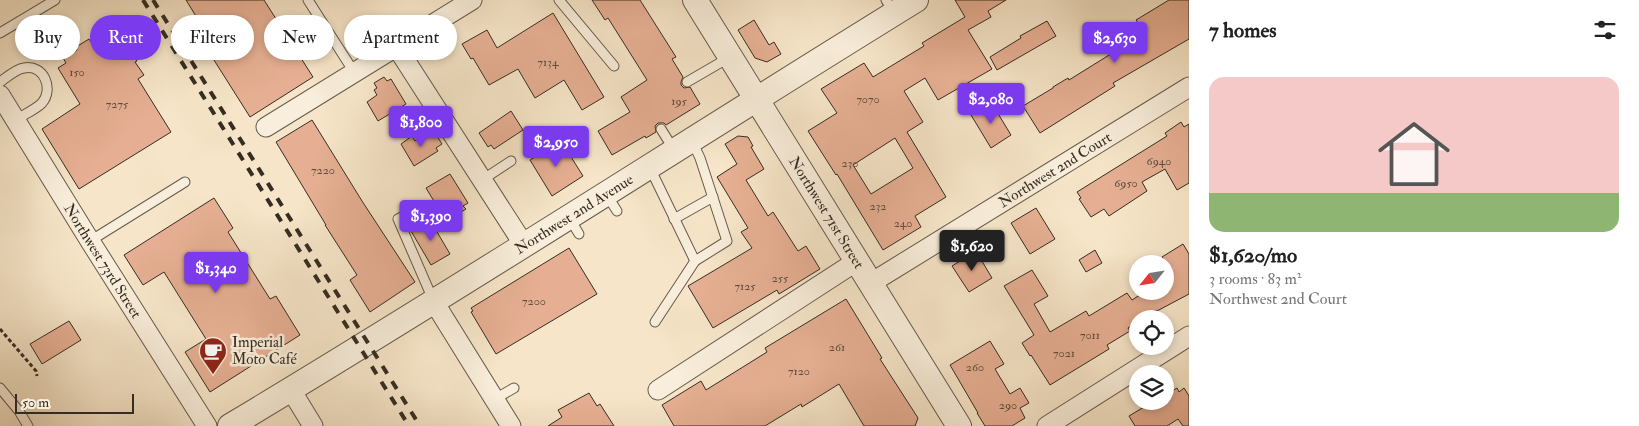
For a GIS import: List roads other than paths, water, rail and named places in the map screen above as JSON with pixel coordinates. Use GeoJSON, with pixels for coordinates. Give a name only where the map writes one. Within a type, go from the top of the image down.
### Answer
{"type":"FeatureCollection","features":[{"type":"Feature","properties":{"kind":"street"},"geometry":{"type":"LineString","coordinates":[[447,15],[472,0]]}},
{"type":"Feature","properties":{"kind":"street","name":"Northwest 71st Street"},"geometry":{"type":"LineString","coordinates":[[695,0],[871,283],[956,425]]}},
{"type":"Feature","properties":{"kind":"street","name":"Northwest 2nd Avenue"},"geometry":{"type":"LineString","coordinates":[[230,426],[524,245],[574,225],[611,202],[649,166],[756,98],[890,7],[916,0]]}},
{"type":"Feature","properties":{"kind":"street"},"geometry":{"type":"LineString","coordinates":[[266,127],[373,60]]}},
{"type":"Feature","properties":{"kind":"street"},"geometry":{"type":"LineString","coordinates":[[405,60],[524,245]]}},
{"type":"Feature","properties":{"kind":"street","name":"Northwest 2nd Court"},"geometry":{"type":"LineString","coordinates":[[871,283],[1189,87]]}},
{"type":"Feature","properties":{"kind":"street","name":"Northwest 73rd Street"},"geometry":{"type":"LineString","coordinates":[[0,95],[207,426]]}},
{"type":"Feature","properties":{"kind":"street"},"geometry":{"type":"LineString","coordinates":[[658,390],[857,261]]}},
{"type":"Feature","properties":{"kind":"street"},"geometry":{"type":"LineString","coordinates":[[434,302],[511,426]]}},
{"type":"Feature","properties":{"kind":"street"},"geometry":{"type":"LineString","coordinates":[[1047,426],[1189,336]]}},
{"type":"Feature","properties":{"kind":"street"},"geometry":{"type":"LineString","coordinates":[[291,390],[313,426]]}},
{"type":"Feature","properties":{"kind":"lane"},"geometry":{"type":"LineString","coordinates":[[0,33],[54,0]]}},
{"type":"Feature","properties":{"kind":"lane"},"geometry":{"type":"LineString","coordinates":[[308,0],[354,72]]}},
{"type":"Feature","properties":{"kind":"lane"},"geometry":{"type":"LineString","coordinates":[[559,0],[614,66]]}},
{"type":"Feature","properties":{"kind":"lane"},"geometry":{"type":"LineString","coordinates":[[687,82],[731,57]]}},
{"type":"Feature","properties":{"kind":"lane"},"geometry":{"type":"LineString","coordinates":[[0,82],[23,68],[37,69],[43,75],[48,88],[46,96],[41,104],[15,120]]}},
{"type":"Feature","properties":{"kind":"lane"},"geometry":{"type":"LineString","coordinates":[[655,322],[695,261],[727,241],[700,158],[661,129]]}},
{"type":"Feature","properties":{"kind":"lane"},"geometry":{"type":"LineString","coordinates":[[482,180],[511,161]]}},
{"type":"Feature","properties":{"kind":"lane"},"geometry":{"type":"LineString","coordinates":[[649,166],[695,261]]}},
{"type":"Feature","properties":{"kind":"lane"},"geometry":{"type":"LineString","coordinates":[[90,241],[185,182]]}},
{"type":"Feature","properties":{"kind":"lane"},"geometry":{"type":"LineString","coordinates":[[674,219],[713,197]]}},
{"type":"Feature","properties":{"kind":"lane"},"geometry":{"type":"LineString","coordinates":[[420,207],[398,219],[434,302]]}},
{"type":"Feature","properties":{"kind":"lane"},"geometry":{"type":"LineString","coordinates":[[0,388],[19,411],[28,426]]}},
{"type":"Feature","properties":{"kind":"lane"},"geometry":{"type":"LineString","coordinates":[[495,399],[514,388]]}},
{"type":"Feature","properties":{"kind":"railway"},"geometry":{"type":"LineString","coordinates":[[143,0],[409,426]]}},
{"type":"Feature","properties":{"kind":"railway"},"geometry":{"type":"LineString","coordinates":[[153,0],[420,426]]}},
{"type":"Feature","properties":{"kind":"place","name":"Imperial Moto Café"},"geometry":{"type":"Point","coordinates":[213,375]}}]}
